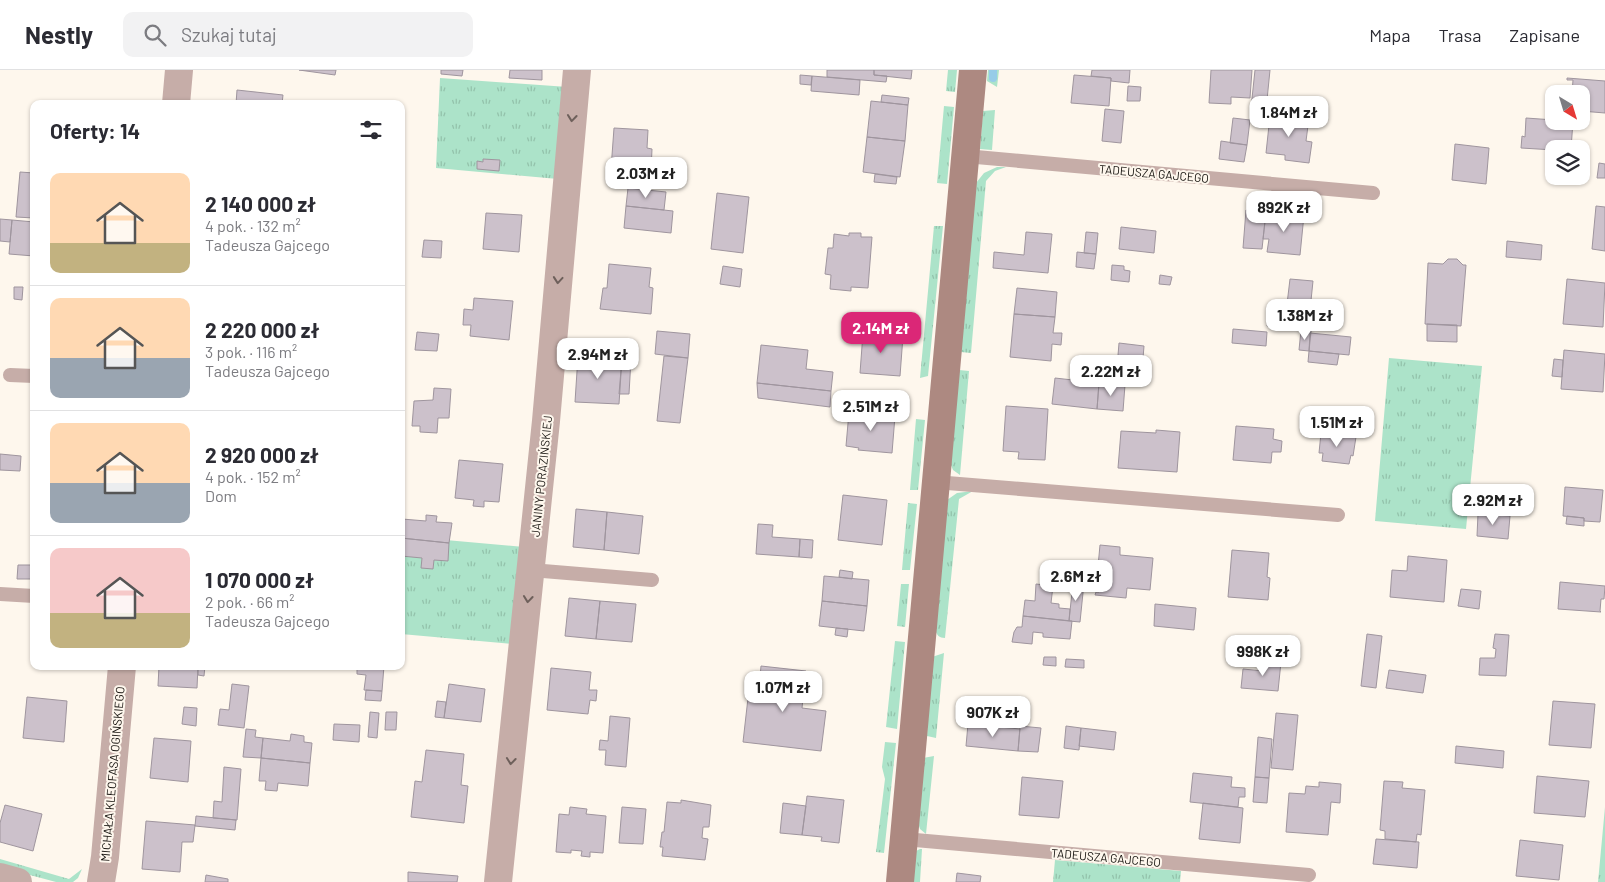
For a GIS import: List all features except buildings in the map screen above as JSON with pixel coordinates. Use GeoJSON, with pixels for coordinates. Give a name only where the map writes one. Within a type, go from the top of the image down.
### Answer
{"type":"FeatureCollection","features":[{"type":"Feature","properties":{"kind":"street"},"geometry":{"type":"LineString","coordinates":[[176,100],[179,70]]}},
{"type":"Feature","properties":{"kind":"street","name":"JANINY PORAZIŃSKIEJ"},"geometry":{"type":"LineString","coordinates":[[498,882],[547,412],[577,70]]}},
{"type":"Feature","properties":{"kind":"street"},"geometry":{"type":"LineString","coordinates":[[900,882],[973,70]]}},
{"type":"Feature","properties":{"kind":"street","name":"MICHAŁA KLEOFASA OGIŃSKIEGO"},"geometry":{"type":"LineString","coordinates":[[101,882],[105,857],[122,670]]}},
{"type":"Feature","properties":{"kind":"street"},"geometry":{"type":"LineString","coordinates":[[0,877],[18,882]]}},
{"type":"Feature","properties":{"kind":"lane","name":"TADEUSZA GAJCEGO"},"geometry":{"type":"LineString","coordinates":[[965,156],[1373,193]]}},
{"type":"Feature","properties":{"kind":"lane"},"geometry":{"type":"LineString","coordinates":[[10,375],[30,376]]}},
{"type":"Feature","properties":{"kind":"lane"},"geometry":{"type":"LineString","coordinates":[[935,482],[1338,516]]}},
{"type":"Feature","properties":{"kind":"lane"},"geometry":{"type":"LineString","coordinates":[[531,570],[652,580]]}},
{"type":"Feature","properties":{"kind":"lane"},"geometry":{"type":"LineString","coordinates":[[0,594],[30,596]]}},
{"type":"Feature","properties":{"kind":"lane","name":"TADEUSZA GAJCEGO"},"geometry":{"type":"LineString","coordinates":[[904,839],[1309,875]]}},
{"type":"Feature","properties":{"kind":"green space"},"geometry":{"type":"Polygon","coordinates":[[[948,70],[957,70],[955,92],[946,91],[948,70]]]}},
{"type":"Feature","properties":{"kind":"green space"},"geometry":{"type":"Polygon","coordinates":[[[988,70],[999,70],[997,87],[987,81],[988,70]]]}},
{"type":"Feature","properties":{"kind":"green space"},"geometry":{"type":"Polygon","coordinates":[[[440,78],[568,87],[558,179],[436,168],[440,78]]]}},
{"type":"Feature","properties":{"kind":"green space"},"geometry":{"type":"Polygon","coordinates":[[[944,106],[954,107],[947,184],[937,183],[944,106]]]}},
{"type":"Feature","properties":{"kind":"green space"},"geometry":{"type":"Polygon","coordinates":[[[995,110],[992,150],[980,149],[983,111],[995,110]]]}},
{"type":"Feature","properties":{"kind":"green space"},"geometry":{"type":"Polygon","coordinates":[[[997,167],[1006,167],[995,171],[986,181],[971,353],[961,352],[976,183],[984,173],[997,167]]]}},
{"type":"Feature","properties":{"kind":"green space"},"geometry":{"type":"Polygon","coordinates":[[[934,226],[943,226],[928,376],[920,378],[934,226]]]}},
{"type":"Feature","properties":{"kind":"green space"},"geometry":{"type":"Polygon","coordinates":[[[1389,358],[1482,366],[1466,529],[1375,521],[1389,358]]]}},
{"type":"Feature","properties":{"kind":"green space"},"geometry":{"type":"Polygon","coordinates":[[[959,370],[969,371],[960,475],[953,470],[951,465],[959,370]]]}},
{"type":"Feature","properties":{"kind":"green space"},"geometry":{"type":"Polygon","coordinates":[[[916,419],[925,420],[918,490],[910,490],[916,419]]]}},
{"type":"Feature","properties":{"kind":"green space"},"geometry":{"type":"Polygon","coordinates":[[[973,491],[959,499],[945,638],[943,638],[935,630],[947,500],[957,493],[973,491]]]}},
{"type":"Feature","properties":{"kind":"green space"},"geometry":{"type":"Polygon","coordinates":[[[908,503],[917,504],[910,570],[902,570],[908,503]]]}},
{"type":"Feature","properties":{"kind":"green space"},"geometry":{"type":"Polygon","coordinates":[[[405,536],[524,547],[513,644],[405,634],[405,536]]]}},
{"type":"Feature","properties":{"kind":"green space"},"geometry":{"type":"Polygon","coordinates":[[[901,584],[909,584],[905,627],[897,626],[901,584]]]}},
{"type":"Feature","properties":{"kind":"green space"},"geometry":{"type":"Polygon","coordinates":[[[895,641],[905,642],[897,729],[886,727],[895,641]]]}},
{"type":"Feature","properties":{"kind":"green space"},"geometry":{"type":"Polygon","coordinates":[[[944,653],[936,738],[927,736],[932,657],[944,653]]]}},
{"type":"Feature","properties":{"kind":"green space"},"geometry":{"type":"Polygon","coordinates":[[[885,742],[896,743],[884,853],[876,852],[885,779],[882,767],[885,742]]]}},
{"type":"Feature","properties":{"kind":"green space"},"geometry":{"type":"Polygon","coordinates":[[[934,756],[926,834],[920,829],[918,823],[923,758],[934,756]]]}},
{"type":"Feature","properties":{"kind":"green space"},"geometry":{"type":"Polygon","coordinates":[[[1605,807],[1605,882],[1598,882],[1605,807]]]}},
{"type":"Feature","properties":{"kind":"green space"},"geometry":{"type":"Polygon","coordinates":[[[922,849],[920,882],[912,882],[916,851],[922,849]]]}},
{"type":"Feature","properties":{"kind":"green space"},"geometry":{"type":"Polygon","coordinates":[[[0,859],[69,879],[82,869],[78,878],[73,882],[56,882],[0,867],[0,859]]]}},
{"type":"Feature","properties":{"kind":"green space"},"geometry":{"type":"Polygon","coordinates":[[[1055,860],[1181,871],[1180,882],[1053,882],[1055,860]]]}},
{"type":"Feature","properties":{"kind":"waterway"},"geometry":{"type":"LineString","coordinates":[[993,70],[993,78]]}}]}
